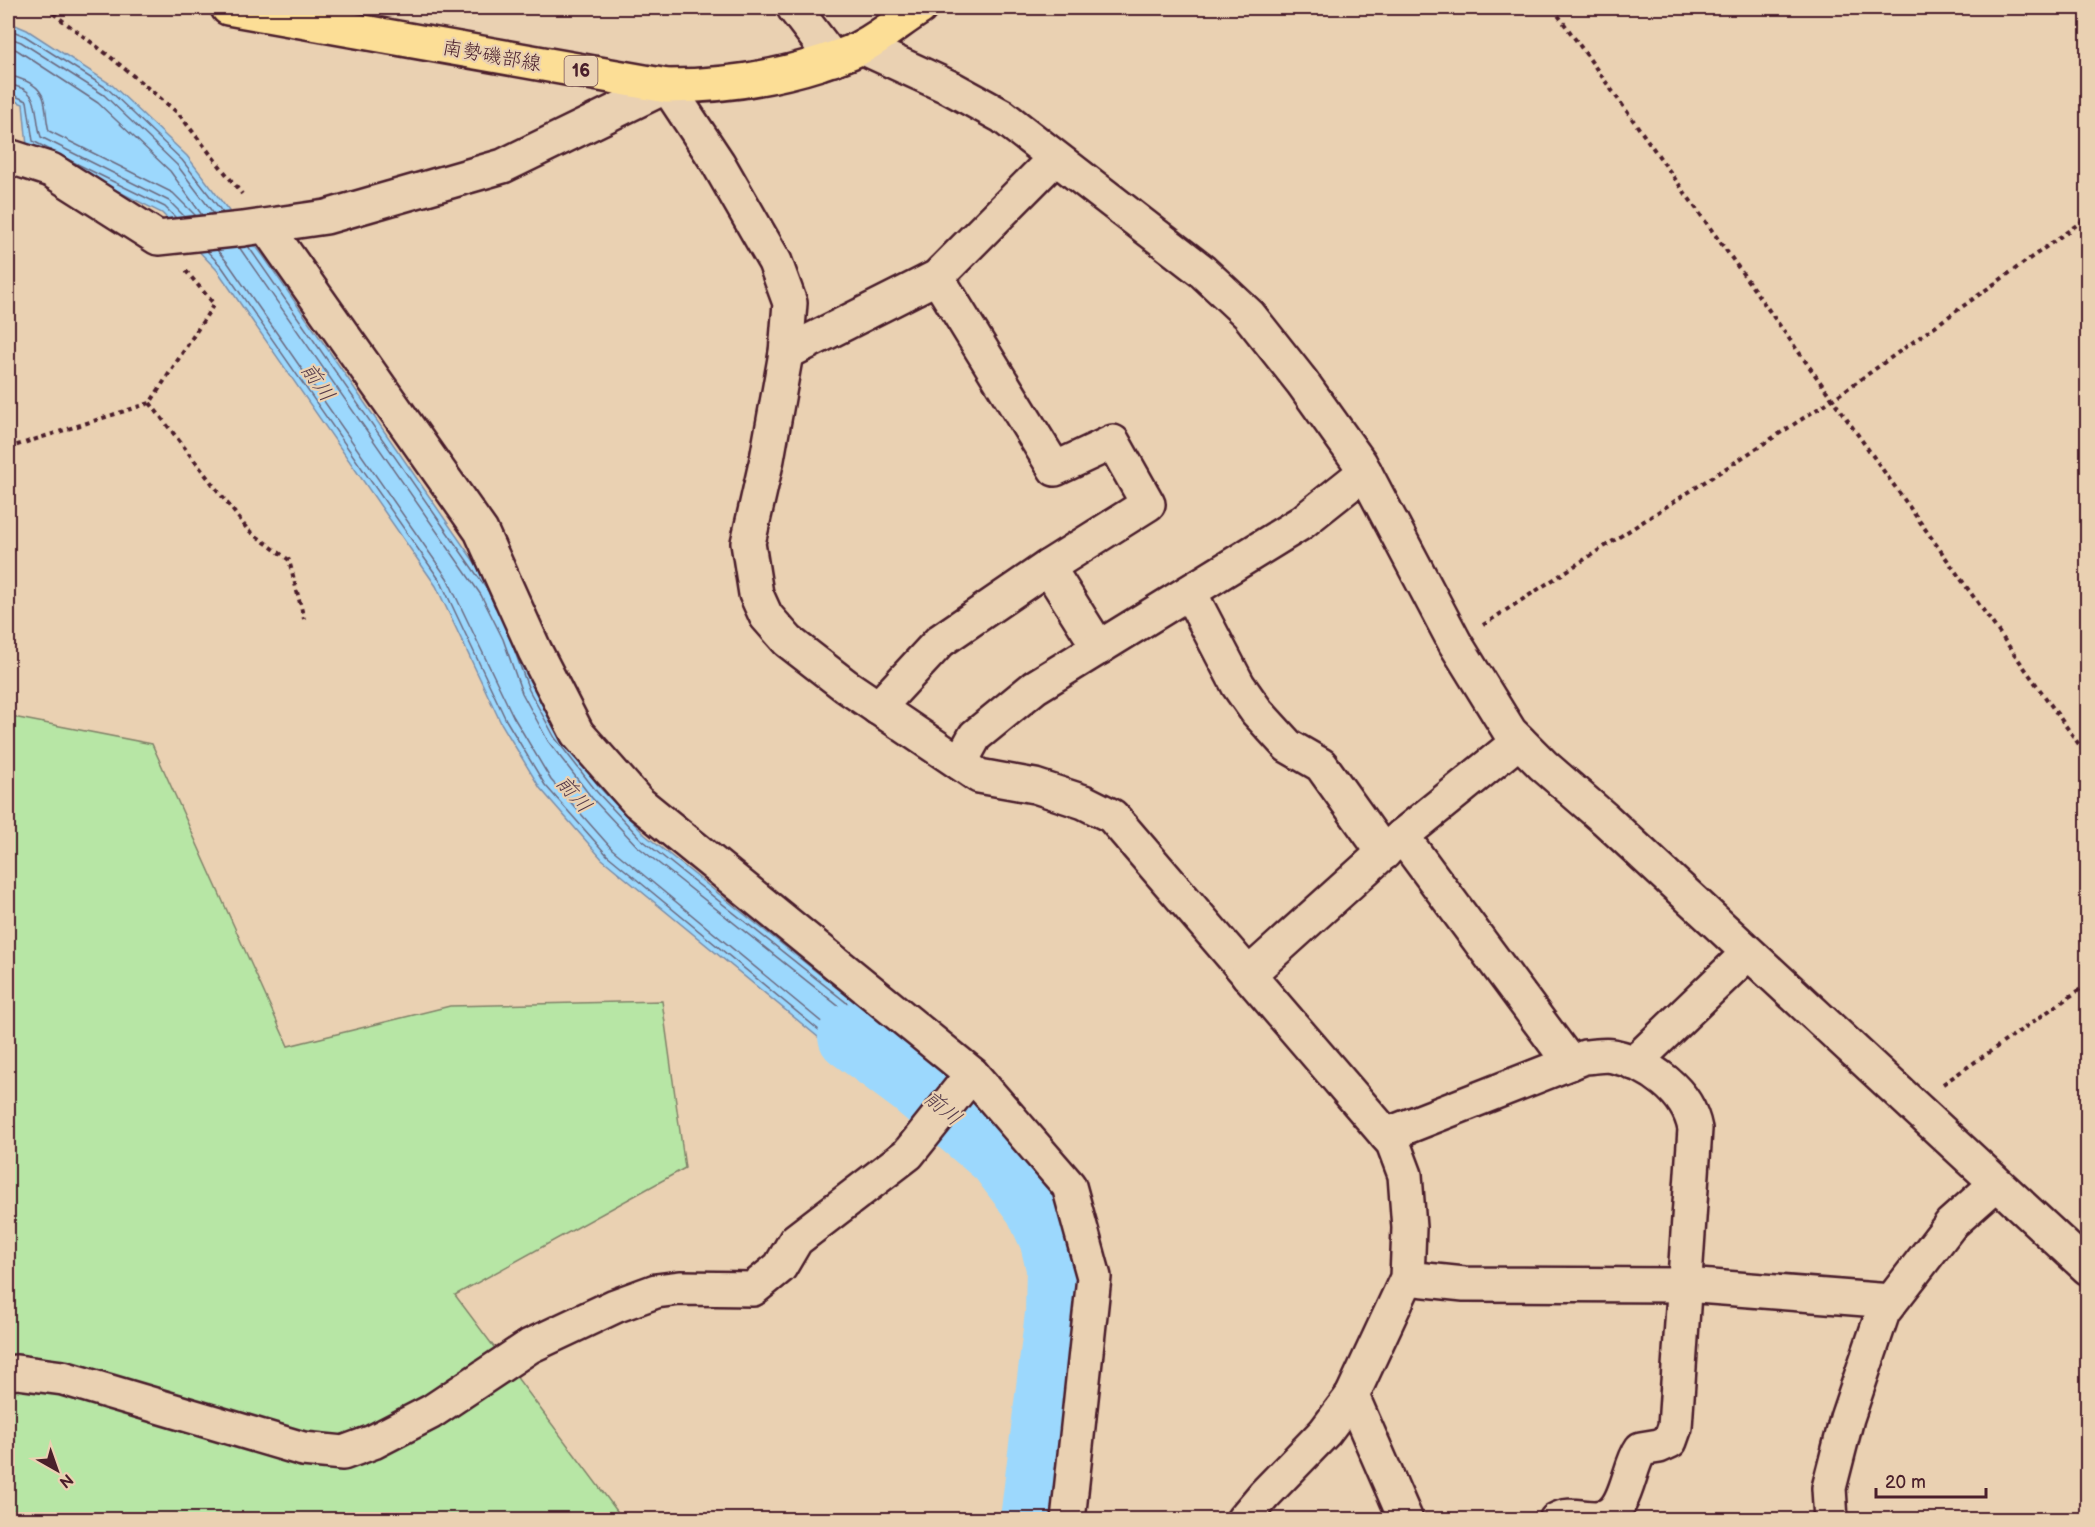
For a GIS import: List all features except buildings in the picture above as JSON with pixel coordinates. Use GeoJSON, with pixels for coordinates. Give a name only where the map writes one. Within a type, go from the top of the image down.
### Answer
{"type":"FeatureCollection","features":[{"type":"Feature","properties":{"kind":"main road","name":"南勢磯部線"},"geometry":{"type":"LineString","coordinates":[[228,8],[667,86],[705,86],[765,78],[832,59],[862,47],[920,8]]}},
{"type":"Feature","properties":{"kind":"street"},"geometry":{"type":"LineString","coordinates":[[794,8],[832,59]]}},
{"type":"Feature","properties":{"kind":"street"},"geometry":{"type":"LineString","coordinates":[[862,47],[951,88],[992,111],[1202,271],[1249,315],[1302,382],[1365,472],[1455,643],[1510,732],[2088,1268]]}},
{"type":"Feature","properties":{"kind":"street"},"geometry":{"type":"LineString","coordinates":[[8,156],[51,170],[158,238],[326,217],[503,166],[667,86],[718,163],[775,262],[790,303],[786,353],[767,459],[748,543],[756,594],[766,616],[788,640],[846,686],[979,776],[1035,786],[1084,802],[1112,816],[1393,1143],[1404,1175],[1410,1228],[1407,1278],[1352,1396],[1325,1432],[1264,1494],[1243,1520]]}},
{"type":"Feature","properties":{"kind":"street"},"geometry":{"type":"LineString","coordinates":[[786,353],[937,277],[1055,158]]}},
{"type":"Feature","properties":{"kind":"street"},"geometry":{"type":"LineString","coordinates":[[266,225],[481,531],[535,651],[577,734],[638,802],[972,1074],[1069,1186],[1094,1277],[1068,1520]]}},
{"type":"Feature","properties":{"kind":"street"},"geometry":{"type":"LineString","coordinates":[[878,708],[940,641],[1048,567],[1148,504],[1113,442],[1055,469],[937,277]]}},
{"type":"Feature","properties":{"kind":"street"},"geometry":{"type":"LineString","coordinates":[[960,763],[975,736],[1035,687],[1300,523],[1365,472]]}},
{"type":"Feature","properties":{"kind":"street"},"geometry":{"type":"LineString","coordinates":[[1048,567],[1099,648]]}},
{"type":"Feature","properties":{"kind":"street"},"geometry":{"type":"LineString","coordinates":[[1190,593],[1238,685],[1257,712],[1288,746],[1321,765],[1393,844],[1570,1063]]}},
{"type":"Feature","properties":{"kind":"street"},"geometry":{"type":"LineString","coordinates":[[1248,975],[1393,844],[1519,741]]}},
{"type":"Feature","properties":{"kind":"street"},"geometry":{"type":"LineString","coordinates":[[1634,1063],[1748,953]]}},
{"type":"Feature","properties":{"kind":"street"},"geometry":{"type":"LineString","coordinates":[[1386,1135],[1585,1057],[1611,1056],[1634,1063],[1675,1089],[1693,1114],[1695,1129],[1675,1427],[1670,1441],[1659,1446],[1641,1449],[1635,1457],[1621,1501],[1611,1514],[1602,1518],[1564,1515],[1556,1520]]}},
{"type":"Feature","properties":{"kind":"street"},"geometry":{"type":"LineString","coordinates":[[8,1373],[17,1372],[63,1378],[303,1449],[343,1453],[373,1442],[431,1412],[530,1346],[615,1306],[656,1291],[680,1288],[753,1289],[780,1267],[796,1240],[908,1154],[972,1074]]}},
{"type":"Feature","properties":{"kind":"street"},"geometry":{"type":"LineString","coordinates":[[1831,1520],[1829,1488],[1847,1418],[1884,1312],[1951,1224],[1996,1184]]}},
{"type":"Feature","properties":{"kind":"street"},"geometry":{"type":"LineString","coordinates":[[1407,1278],[1464,1284],[1685,1285],[1891,1301]]}},
{"type":"Feature","properties":{"kind":"street"},"geometry":{"type":"LineString","coordinates":[[1352,1396],[1406,1520]]}},
{"type":"Feature","properties":{"kind":"path"},"geometry":{"type":"LineString","coordinates":[[46,8],[108,55],[178,113],[266,225]]}},
{"type":"Feature","properties":{"kind":"path"},"geometry":{"type":"LineString","coordinates":[[1553,8],[2088,757]]}},
{"type":"Feature","properties":{"kind":"path"},"geometry":{"type":"LineString","coordinates":[[1455,643],[1833,399],[2088,217]]}},
{"type":"Feature","properties":{"kind":"path"},"geometry":{"type":"LineString","coordinates":[[8,448],[150,403],[213,304],[158,238]]}},
{"type":"Feature","properties":{"kind":"path"},"geometry":{"type":"LineString","coordinates":[[150,403],[248,530],[289,560],[304,619]]}},
{"type":"Feature","properties":{"kind":"path"},"geometry":{"type":"LineString","coordinates":[[1913,1105],[2088,984]]}},
{"type":"Feature","properties":{"kind":"green space"},"geometry":{"type":"Polygon","coordinates":[[[8,716],[152,744],[288,1046],[450,1006],[662,1001],[685,1168],[455,1295],[623,1519],[8,1519],[8,716]]]}},
{"type":"Feature","properties":{"kind":"water"},"geometry":{"type":"Polygon","coordinates":[[[8,22],[27,30],[112,85],[187,156],[264,257],[493,589],[515,633],[534,687],[560,734],[601,789],[645,835],[941,1071],[909,1112],[602,859],[540,788],[501,723],[436,586],[217,270],[162,213],[27,146],[23,104],[8,98],[8,22]]]}},
{"type":"Feature","properties":{"kind":"waterway","name":"前川"},"geometry":{"type":"LineString","coordinates":[[851,1036],[914,1083],[1000,1156],[1037,1205],[1052,1238],[1059,1267],[1058,1314],[1033,1520]]}}]}
